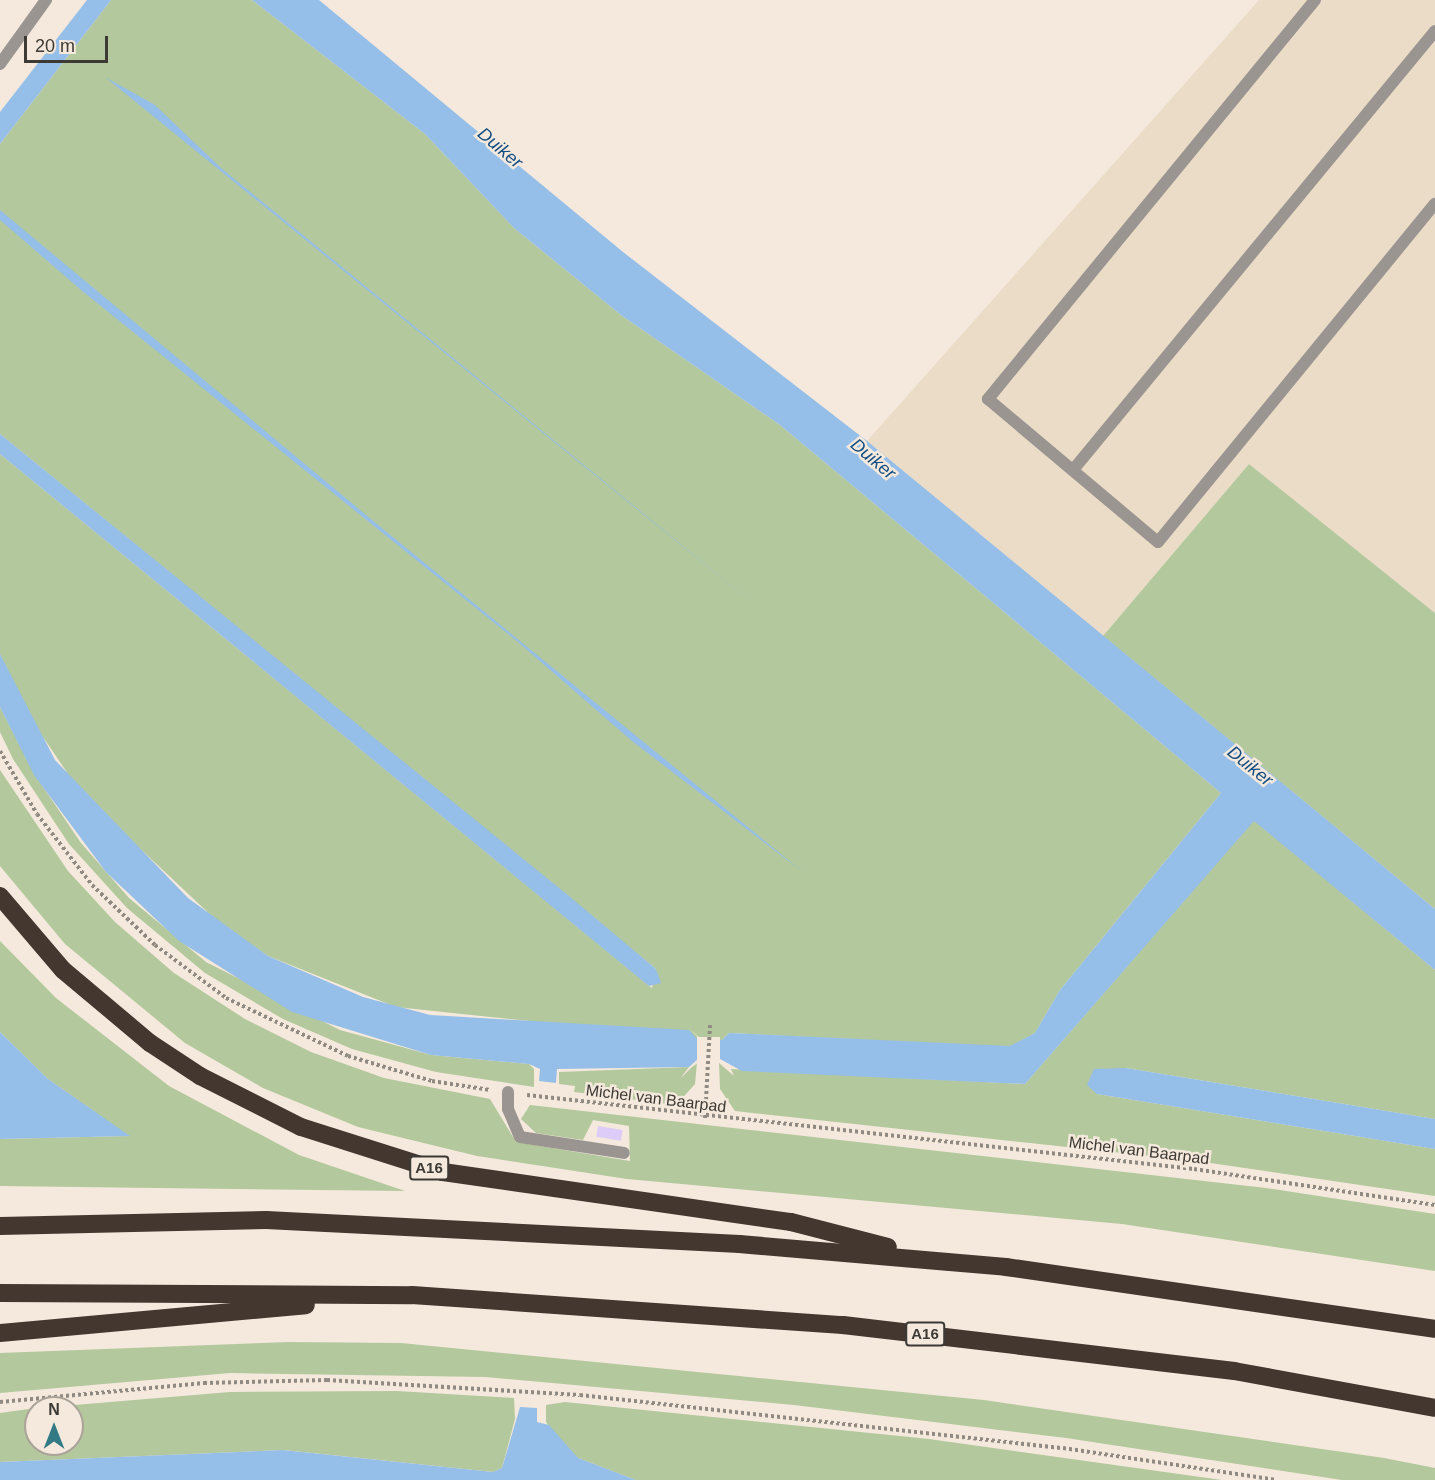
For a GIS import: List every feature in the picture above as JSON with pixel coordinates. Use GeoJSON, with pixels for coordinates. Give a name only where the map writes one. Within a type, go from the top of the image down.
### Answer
{"type":"FeatureCollection","features":[{"type":"Feature","properties":{"kind":"highway","name":"A16"},"geometry":{"type":"LineString","coordinates":[[0,896],[63,970],[150,1043],[200,1076],[301,1127],[443,1172],[791,1222],[939,1260]]}},
{"type":"Feature","properties":{"kind":"highway","name":"A16"},"geometry":{"type":"LineString","coordinates":[[0,1226],[266,1220],[606,1235],[939,1260],[1185,1289],[1435,1329]]}},
{"type":"Feature","properties":{"kind":"highway","name":"A16"},"geometry":{"type":"LineString","coordinates":[[0,1293],[412,1295],[843,1325],[1234,1371],[1435,1408]]}},
{"type":"Feature","properties":{"kind":"highway","name":"A16"},"geometry":{"type":"LineString","coordinates":[[0,1333],[412,1295]]}},
{"type":"Feature","properties":{"kind":"lane"},"geometry":{"type":"LineString","coordinates":[[0,64],[46,0]]}},
{"type":"Feature","properties":{"kind":"lane"},"geometry":{"type":"LineString","coordinates":[[1315,0],[988,399],[1158,542],[1435,204]]}},
{"type":"Feature","properties":{"kind":"lane"},"geometry":{"type":"LineString","coordinates":[[1073,470],[1435,31]]}},
{"type":"Feature","properties":{"kind":"lane"},"geometry":{"type":"LineString","coordinates":[[508,1092],[508,1109],[520,1137],[624,1153]]}},
{"type":"Feature","properties":{"kind":"path","name":"Michel van Baarpad"},"geometry":{"type":"LineString","coordinates":[[0,751],[37,814],[92,885],[155,945],[226,998],[279,1027],[390,1070],[508,1092],[705,1118],[1172,1166],[1435,1205]]}},
{"type":"Feature","properties":{"kind":"path"},"geometry":{"type":"LineString","coordinates":[[705,1118],[710,1025]]}},
{"type":"Feature","properties":{"kind":"path"},"geometry":{"type":"LineString","coordinates":[[0,1402],[204,1383],[316,1380],[569,1394],[1063,1448],[1276,1480]]}},
{"type":"Feature","properties":{"kind":"shaded area"},"geometry":{"type":"Polygon","coordinates":[[[1259,0],[1435,0],[1435,613],[1249,464],[1103,636],[867,441],[1259,0]]]}},
{"type":"Feature","properties":{"kind":"green space"},"geometry":{"type":"Polygon","coordinates":[[[111,0],[252,0],[425,134],[514,228],[621,315],[780,425],[1221,793],[1060,990],[1035,1033],[1010,1047],[729,1033],[722,1040],[396,1007],[268,956],[216,920],[81,793],[24,709],[0,654],[0,454],[652,988],[656,969],[0,434],[0,144],[111,0]]]}},
{"type":"Feature","properties":{"kind":"green space"},"geometry":{"type":"Polygon","coordinates":[[[1249,464],[1435,613],[1435,909],[1103,636],[1249,464]]]}},
{"type":"Feature","properties":{"kind":"green space"},"geometry":{"type":"Polygon","coordinates":[[[0,707],[35,775],[81,843],[129,898],[206,962],[340,1030],[431,1055],[529,1064],[534,1069],[534,1087],[436,1072],[352,1049],[283,1019],[205,973],[127,908],[69,844],[13,759],[0,732],[0,707]]]}},
{"type":"Feature","properties":{"kind":"green space"},"geometry":{"type":"Polygon","coordinates":[[[0,770],[68,871],[115,922],[174,973],[245,1019],[311,1052],[384,1078],[490,1099],[516,1142],[630,1161],[629,1126],[593,1120],[583,1140],[536,1133],[521,1119],[530,1105],[1266,1188],[1435,1214],[1435,1271],[1122,1224],[627,1179],[477,1156],[358,1127],[263,1088],[185,1043],[65,944],[0,866],[0,770]]]}},
{"type":"Feature","properties":{"kind":"green space"},"geometry":{"type":"Polygon","coordinates":[[[1254,820],[1435,970],[1435,1119],[1126,1068],[1097,1094],[1435,1149],[1435,1196],[1197,1161],[735,1111],[720,1089],[719,1063],[734,1076],[731,1069],[1025,1084],[1254,820]]]}},
{"type":"Feature","properties":{"kind":"green space"},"geometry":{"type":"Polygon","coordinates":[[[0,941],[56,998],[169,1086],[299,1155],[405,1191],[0,1186],[0,1139],[129,1136],[48,1079],[0,1032],[0,941]]]}},
{"type":"Feature","properties":{"kind":"green space"},"geometry":{"type":"Polygon","coordinates":[[[697,1062],[695,1084],[676,1105],[574,1092],[575,1086],[559,1084],[559,1072],[689,1067],[680,1079],[697,1062]]]}},
{"type":"Feature","properties":{"kind":"green space"},"geometry":{"type":"Polygon","coordinates":[[[289,1342],[401,1343],[984,1400],[1384,1458],[1435,1468],[1435,1480],[1342,1480],[1066,1438],[794,1405],[486,1377],[230,1373],[0,1393],[0,1353],[289,1342]]]}},
{"type":"Feature","properties":{"kind":"green space"},"geometry":{"type":"Polygon","coordinates":[[[397,1391],[514,1398],[515,1419],[502,1468],[493,1472],[284,1450],[0,1462],[0,1413],[24,1410],[24,1456],[84,1456],[84,1404],[230,1392],[397,1391]]]}},
{"type":"Feature","properties":{"kind":"green space"},"geometry":{"type":"Polygon","coordinates":[[[565,1402],[929,1439],[1222,1480],[636,1480],[578,1458],[555,1437],[546,1422],[546,1405],[565,1402]]]}},
{"type":"Feature","properties":{"kind":"water"},"geometry":{"type":"Polygon","coordinates":[[[87,0],[111,0],[0,144],[0,112],[87,0]]]}},
{"type":"Feature","properties":{"kind":"water","name":"Duiker"},"geometry":{"type":"Polygon","coordinates":[[[252,0],[319,0],[623,252],[867,441],[1435,909],[1435,970],[1254,821],[1025,1084],[742,1071],[720,1059],[698,1059],[689,1067],[557,1069],[556,1083],[539,1081],[540,1069],[529,1064],[431,1055],[292,1012],[179,941],[106,872],[34,775],[0,707],[0,654],[55,760],[188,898],[268,956],[363,997],[430,1015],[689,1030],[698,1040],[722,1040],[729,1033],[1010,1046],[1035,1033],[1060,990],[1221,793],[780,425],[621,315],[514,228],[425,134],[252,0]]]}},
{"type":"Feature","properties":{"kind":"water"},"geometry":{"type":"Polygon","coordinates":[[[105,77],[155,105],[221,168],[761,610],[105,77]]]}},
{"type":"Feature","properties":{"kind":"water"},"geometry":{"type":"Polygon","coordinates":[[[0,210],[372,520],[804,873],[632,741],[518,642],[81,290],[0,220],[0,210]]]}},
{"type":"Feature","properties":{"kind":"water"},"geometry":{"type":"Polygon","coordinates":[[[0,434],[569,896],[656,969],[661,983],[649,986],[0,454],[0,434]]]}},
{"type":"Feature","properties":{"kind":"water"},"geometry":{"type":"Polygon","coordinates":[[[0,1032],[48,1079],[130,1136],[0,1139],[0,1032]]]}},
{"type":"Feature","properties":{"kind":"water"},"geometry":{"type":"Polygon","coordinates":[[[1126,1068],[1435,1119],[1435,1149],[1097,1094],[1087,1085],[1094,1069],[1126,1068]]]}},
{"type":"Feature","properties":{"kind":"water"},"geometry":{"type":"Polygon","coordinates":[[[520,1407],[537,1408],[537,1422],[549,1425],[578,1458],[636,1480],[0,1480],[0,1462],[283,1450],[493,1472],[502,1468],[520,1407]]]}},
{"type":"Feature","properties":{"kind":"pier"},"geometry":{"type":"Polygon","coordinates":[[[687,1027],[699,1037],[720,1037],[720,1061],[730,1071],[719,1062],[699,1062],[688,1070],[697,1062],[697,1036],[687,1027]]]}},
{"type":"Feature","properties":{"kind":"building"},"geometry":{"type":"Polygon","coordinates":[[[598,1126],[623,1130],[621,1141],[596,1137],[598,1126]]]}}]}
